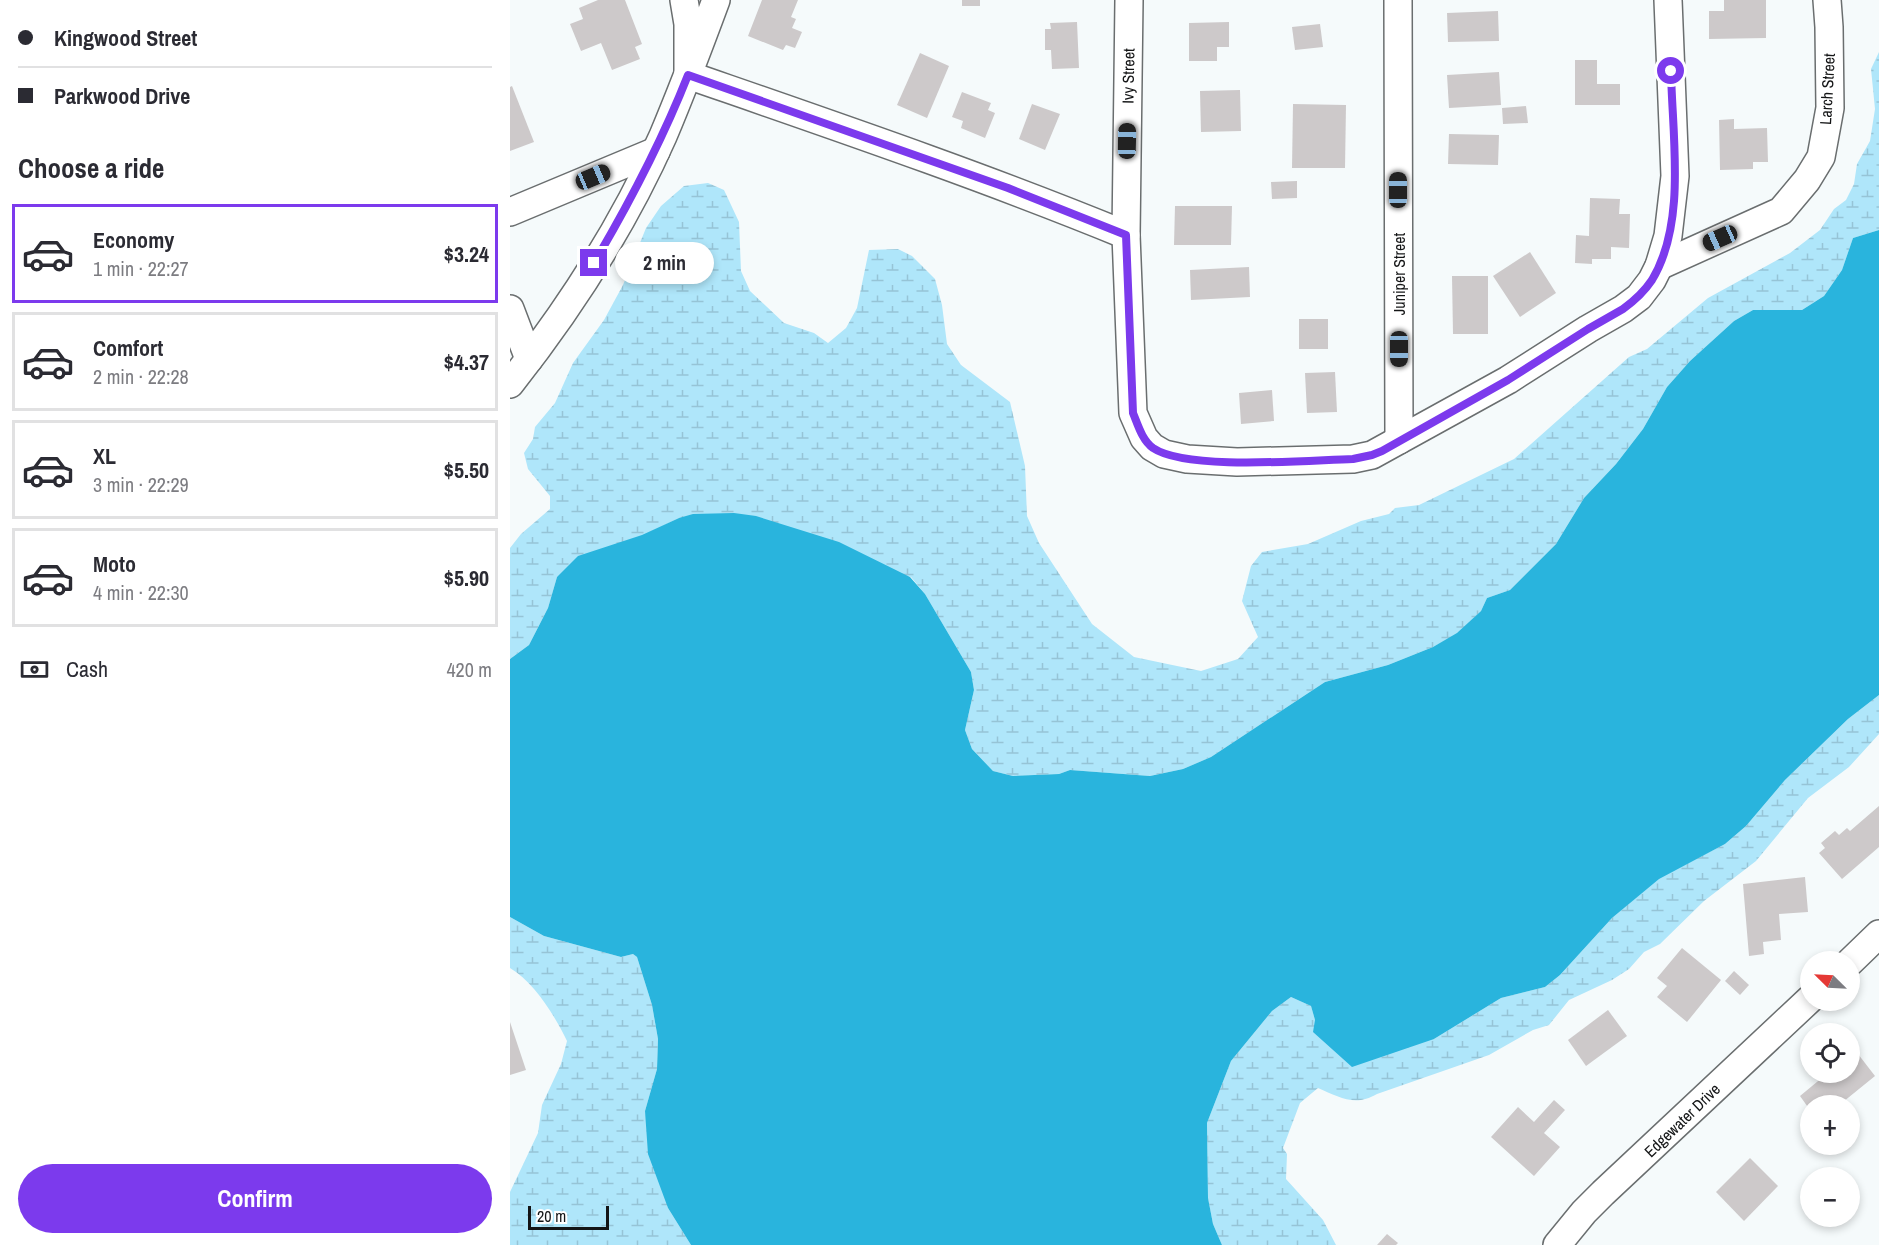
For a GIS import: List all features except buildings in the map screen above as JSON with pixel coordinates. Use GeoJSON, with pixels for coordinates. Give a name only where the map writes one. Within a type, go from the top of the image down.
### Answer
{"type":"FeatureCollection","features":[{"type":"Feature","properties":{"kind":"street"},"geometry":{"type":"LineString","coordinates":[[684,0],[688,24],[688,75]]}},
{"type":"Feature","properties":{"kind":"street"},"geometry":{"type":"LineString","coordinates":[[510,384],[594,263],[627,208],[656,151],[716,0]]}},
{"type":"Feature","properties":{"kind":"street","name":"Ivy Street"},"geometry":{"type":"LineString","coordinates":[[1129,0],[1126,235],[1133,413],[1144,438],[1152,447],[1175,457],[1237,462],[1353,459],[1372,455],[1399,440]]}},
{"type":"Feature","properties":{"kind":"street","name":"Juniper Street"},"geometry":{"type":"LineString","coordinates":[[1398,0],[1399,440]]}},
{"type":"Feature","properties":{"kind":"street"},"geometry":{"type":"LineString","coordinates":[[1399,440],[1508,380],[1623,309],[1639,297],[1652,280],[1659,266],[1671,219],[1675,176],[1668,0]]}},
{"type":"Feature","properties":{"kind":"street","name":"Larch Street"},"geometry":{"type":"LineString","coordinates":[[1659,266],[1781,211],[1816,165],[1821,157],[1830,108],[1827,0]]}},
{"type":"Feature","properties":{"kind":"street"},"geometry":{"type":"LineString","coordinates":[[688,75],[1008,188],[1126,235]]}},
{"type":"Feature","properties":{"kind":"street"},"geometry":{"type":"LineString","coordinates":[[510,212],[656,151]]}},
{"type":"Feature","properties":{"kind":"street"},"geometry":{"type":"LineString","coordinates":[[510,309],[529,359]]}},
{"type":"Feature","properties":{"kind":"street"},"geometry":{"type":"LineString","coordinates":[[1860,952],[1879,934]]}},
{"type":"Feature","properties":{"kind":"street","name":"Edgewater Drive"},"geometry":{"type":"LineString","coordinates":[[1557,1245],[1603,1193],[1800,1008]]}},
{"type":"Feature","properties":{"kind":"green space"},"geometry":{"type":"Polygon","coordinates":[[[1879,52],[1879,230],[1853,238],[1842,270],[1824,296],[1802,310],[1753,310],[1734,321],[1690,361],[1667,387],[1643,429],[1616,464],[1584,498],[1556,544],[1510,590],[1487,598],[1481,611],[1457,634],[1433,647],[1388,665],[1325,682],[1211,757],[1183,769],[1150,776],[1070,770],[1059,774],[1013,776],[993,771],[972,749],[965,730],[974,690],[971,672],[925,594],[911,577],[679,518],[557,577],[548,608],[529,645],[510,659],[510,548],[521,534],[550,509],[550,496],[528,469],[524,453],[533,439],[535,427],[555,403],[573,363],[604,320],[623,285],[646,228],[661,206],[684,186],[708,183],[724,190],[739,222],[741,271],[750,291],[784,323],[814,333],[828,343],[846,328],[857,308],[869,250],[898,249],[912,256],[935,279],[942,305],[947,344],[961,365],[1010,402],[1025,466],[1027,516],[1039,543],[1092,624],[1134,657],[1201,671],[1238,659],[1258,637],[1242,601],[1251,566],[1262,552],[1308,544],[1361,521],[1389,514],[1395,508],[1419,505],[1514,459],[1629,357],[1647,349],[1708,298],[1790,253],[1820,230],[1834,209],[1846,200],[1854,184],[1857,164],[1870,141],[1875,109],[1871,69],[1879,52]]]}},
{"type":"Feature","properties":{"kind":"green space"},"geometry":{"type":"Polygon","coordinates":[[[1879,695],[1879,734],[1849,767],[1808,798],[1756,861],[1704,901],[1660,944],[1644,952],[1629,969],[1612,980],[1569,1000],[1549,1025],[1533,1030],[1489,1055],[1369,1098],[1347,1099],[1318,1088],[1300,1103],[1283,1148],[1287,1154],[1286,1179],[1323,1220],[1336,1245],[1222,1245],[1213,1224],[1208,1198],[1207,1123],[1231,1061],[1272,1011],[1291,997],[1311,1006],[1315,1020],[1434,1039],[1501,998],[1545,987],[1560,975],[1612,918],[1659,878],[1725,844],[1746,826],[1785,780],[1848,719],[1879,695]]]}},
{"type":"Feature","properties":{"kind":"green space"},"geometry":{"type":"Polygon","coordinates":[[[510,917],[544,936],[621,957],[633,954],[637,957],[652,1005],[658,1039],[657,1069],[645,1111],[668,1208],[691,1245],[510,1245],[510,1192],[538,1133],[542,1105],[561,1064],[567,1041],[550,1011],[535,991],[510,968],[510,917]]]}},
{"type":"Feature","properties":{"kind":"water"},"geometry":{"type":"Polygon","coordinates":[[[1879,230],[1879,695],[1848,719],[1785,780],[1746,826],[1725,844],[1659,879],[1612,918],[1560,975],[1545,987],[1501,998],[1434,1039],[1352,1067],[1313,1032],[1315,1020],[1311,1006],[1291,997],[1272,1011],[1231,1061],[1207,1123],[1208,1198],[1213,1224],[1222,1245],[691,1245],[668,1208],[648,1154],[645,1111],[657,1069],[658,1039],[652,1005],[637,957],[633,954],[621,957],[544,936],[510,917],[510,659],[529,645],[548,608],[557,577],[578,556],[642,535],[693,514],[734,513],[756,516],[839,542],[910,577],[925,594],[971,672],[974,690],[965,730],[972,749],[993,771],[1013,776],[1059,774],[1070,770],[1150,776],[1183,769],[1211,757],[1325,682],[1388,665],[1433,647],[1457,633],[1481,611],[1487,598],[1510,590],[1556,544],[1584,498],[1616,464],[1643,429],[1667,387],[1690,361],[1734,321],[1753,310],[1802,310],[1824,296],[1842,270],[1853,238],[1879,230]]]}},
{"type":"Feature","properties":{"kind":"route"},"geometry":{"type":"LineString","coordinates":[[594,263],[627,208],[663,136],[688,75],[1029,195],[1126,235],[1133,413],[1144,438],[1158,451],[1175,457],[1237,462],[1353,459],[1382,451],[1472,401],[1535,364],[1639,297],[1652,280],[1664,254],[1671,219],[1675,176],[1671,71]]}}]}
